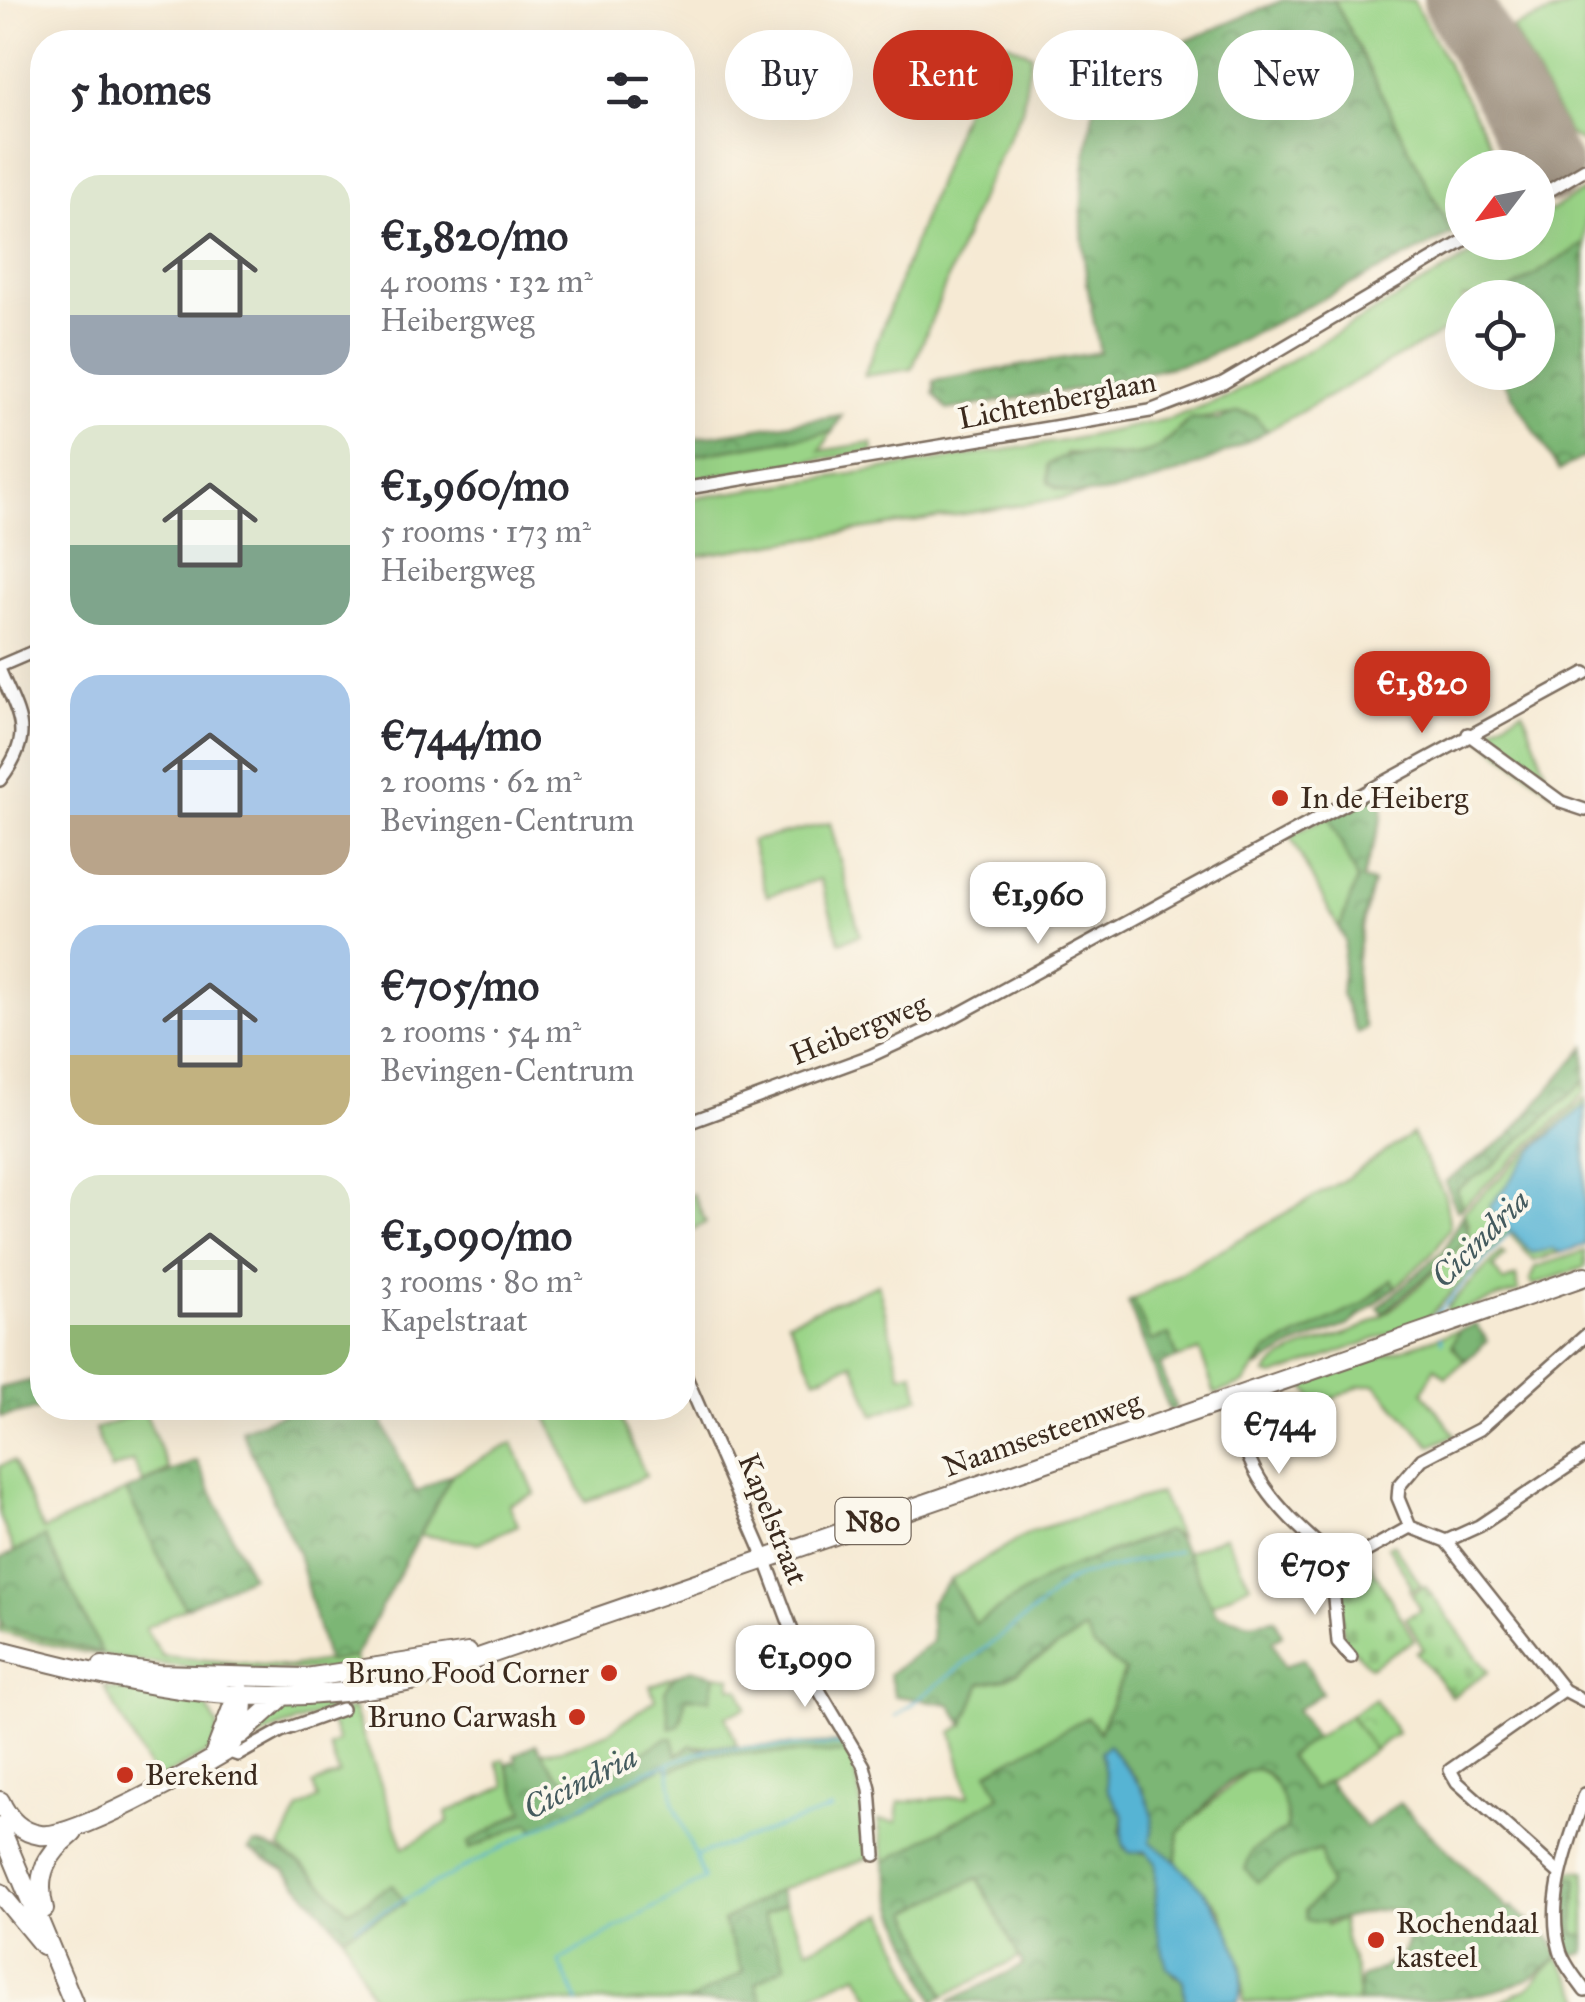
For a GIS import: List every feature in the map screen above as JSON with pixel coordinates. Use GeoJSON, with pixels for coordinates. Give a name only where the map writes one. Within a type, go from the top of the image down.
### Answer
{"type":"FeatureCollection","features":[{"type":"Feature","properties":{"kind":"main road","name":"Naamsesteenweg"},"geometry":{"type":"LineString","coordinates":[[237,1690],[281,1698],[365,1690],[412,1680],[1585,1276]]}},
{"type":"Feature","properties":{"kind":"main road"},"geometry":{"type":"LineString","coordinates":[[0,1640],[104,1666],[210,1679],[237,1690],[232,1730],[219,1752],[81,1827],[45,1861],[39,1892],[72,2002]]}},
{"type":"Feature","properties":{"kind":"main road","name":"Naamsesteenweg"},"geometry":{"type":"LineString","coordinates":[[237,1690],[416,1664],[517,1643]]}},
{"type":"Feature","properties":{"kind":"main road","name":"N80"},"geometry":{"type":"LineString","coordinates":[[0,1650],[158,1690],[194,1694],[237,1690]]}},
{"type":"Feature","properties":{"kind":"main road"},"geometry":{"type":"LineString","coordinates":[[194,1694],[212,1706],[232,1730]]}},
{"type":"Feature","properties":{"kind":"main road"},"geometry":{"type":"LineString","coordinates":[[232,1730],[281,1698]]}},
{"type":"Feature","properties":{"kind":"main road"},"geometry":{"type":"LineString","coordinates":[[0,1801],[15,1824],[40,1836],[81,1827]]}},
{"type":"Feature","properties":{"kind":"main road"},"geometry":{"type":"LineString","coordinates":[[0,1827],[63,1974]]}},
{"type":"Feature","properties":{"kind":"main road"},"geometry":{"type":"LineString","coordinates":[[0,1894],[63,1974]]}},
{"type":"Feature","properties":{"kind":"street"},"geometry":{"type":"LineString","coordinates":[[1555,188],[1585,169]]}},
{"type":"Feature","properties":{"kind":"street","name":"Lichtenberglaan"},"geometry":{"type":"LineString","coordinates":[[695,487],[1150,411],[1222,383],[1445,252]]}},
{"type":"Feature","properties":{"kind":"street"},"geometry":{"type":"LineString","coordinates":[[0,780],[21,750],[24,736],[0,668],[30,654]]}},
{"type":"Feature","properties":{"kind":"street","name":"Heibergweg"},"geometry":{"type":"LineString","coordinates":[[695,1120],[870,1056],[948,1020],[1585,673]]}},
{"type":"Feature","properties":{"kind":"street"},"geometry":{"type":"LineString","coordinates":[[1468,734],[1560,802],[1585,810]]}},
{"type":"Feature","properties":{"kind":"street"},"geometry":{"type":"LineString","coordinates":[[1585,1336],[1480,1430],[1436,1448],[1407,1473],[1398,1498],[1410,1527],[1446,1541],[1564,1690],[1585,1701]]}},
{"type":"Feature","properties":{"kind":"street","name":"Kapelstraat"},"geometry":{"type":"LineString","coordinates":[[695,1398],[765,1558],[814,1686],[864,1766],[870,1789],[875,1855]]}},
{"type":"Feature","properties":{"kind":"street"},"geometry":{"type":"LineString","coordinates":[[1228,1399],[1244,1453],[1260,1487],[1330,1555],[1337,1651],[1351,1656]]}},
{"type":"Feature","properties":{"kind":"street"},"geometry":{"type":"LineString","coordinates":[[1446,1541],[1478,1526],[1585,1455]]}},
{"type":"Feature","properties":{"kind":"street"},"geometry":{"type":"LineString","coordinates":[[1330,1555],[1363,1552],[1410,1527]]}},
{"type":"Feature","properties":{"kind":"street"},"geometry":{"type":"LineString","coordinates":[[1560,1874],[1457,1782],[1450,1770],[1564,1690]]}},
{"type":"Feature","properties":{"kind":"street"},"geometry":{"type":"LineString","coordinates":[[219,1752],[238,1754],[281,1731],[342,1709]]}},
{"type":"Feature","properties":{"kind":"street"},"geometry":{"type":"LineString","coordinates":[[1585,1794],[1560,1874],[1560,1953],[1585,1991]]}},
{"type":"Feature","properties":{"kind":"green space"},"geometry":{"type":"Polygon","coordinates":[[[1283,0],[1334,0],[1349,30],[1218,30],[1218,120],[1354,120],[1354,40],[1445,220],[1445,238],[1200,360],[1083,388],[947,410],[934,394],[934,381],[1100,352],[1083,246],[1083,183],[1092,120],[1198,120],[1198,36],[1283,0]]]}},
{"type":"Feature","properties":{"kind":"green space"},"geometry":{"type":"Polygon","coordinates":[[[1334,0],[1413,0],[1494,150],[1445,150],[1445,220],[1354,40],[1354,30],[1349,30],[1334,0]]]}},
{"type":"Feature","properties":{"kind":"green space"},"geometry":{"type":"Polygon","coordinates":[[[1585,0],[1585,145],[1569,134],[1512,28],[1585,0]]]}},
{"type":"Feature","properties":{"kind":"green space"},"geometry":{"type":"Polygon","coordinates":[[[1013,46],[1031,54],[1022,110],[983,190],[912,369],[864,376],[960,120],[1013,120],[1013,46]]]}},
{"type":"Feature","properties":{"kind":"green space"},"geometry":{"type":"Polygon","coordinates":[[[1585,190],[1585,243],[1526,280],[1445,280],[1445,331],[1267,431],[1247,413],[1198,419],[1187,422],[1157,449],[1141,454],[1066,453],[1055,488],[1084,495],[695,556],[695,498],[1063,441],[1169,419],[1229,396],[1463,260],[1555,260],[1555,208],[1585,190]]]}},
{"type":"Feature","properties":{"kind":"green space"},"geometry":{"type":"Polygon","coordinates":[[[1585,243],[1585,456],[1559,471],[1509,390],[1555,390],[1555,280],[1526,280],[1585,243]]]}},
{"type":"Feature","properties":{"kind":"green space"},"geometry":{"type":"Polygon","coordinates":[[[1238,412],[1255,416],[1267,431],[1221,455],[1158,480],[1095,494],[1069,492],[1048,482],[1048,465],[1060,458],[1143,454],[1166,443],[1191,418],[1218,420],[1238,412]]]}},
{"type":"Feature","properties":{"kind":"green space"},"geometry":{"type":"Polygon","coordinates":[[[842,415],[832,432],[695,455],[695,438],[842,415]]]}},
{"type":"Feature","properties":{"kind":"green space"},"geometry":{"type":"Polygon","coordinates":[[[832,432],[820,451],[872,443],[873,451],[695,479],[695,455],[832,432]]]}},
{"type":"Feature","properties":{"kind":"green space"},"geometry":{"type":"Polygon","coordinates":[[[1523,710],[1553,792],[1478,736],[1523,710]]]}},
{"type":"Feature","properties":{"kind":"green space"},"geometry":{"type":"Polygon","coordinates":[[[1384,786],[1382,818],[1362,880],[1373,883],[1356,976],[1366,1028],[1357,1033],[1341,994],[1345,941],[1339,929],[1357,880],[1329,816],[1384,786]]]}},
{"type":"Feature","properties":{"kind":"green space"},"geometry":{"type":"Polygon","coordinates":[[[1329,816],[1357,880],[1340,931],[1290,836],[1329,816]]]}},
{"type":"Feature","properties":{"kind":"green space"},"geometry":{"type":"Polygon","coordinates":[[[830,823],[860,935],[840,942],[820,879],[767,896],[751,841],[830,823]]]}},
{"type":"Feature","properties":{"kind":"green space"},"geometry":{"type":"Polygon","coordinates":[[[1585,1047],[1585,1081],[1492,1166],[1456,1190],[1462,1207],[1457,1210],[1445,1182],[1509,1136],[1585,1047]]]}},
{"type":"Feature","properties":{"kind":"green space"},"geometry":{"type":"Polygon","coordinates":[[[1585,1081],[1585,1091],[1571,1107],[1462,1207],[1455,1190],[1492,1166],[1585,1081]]]}},
{"type":"Feature","properties":{"kind":"green space"},"geometry":{"type":"Polygon","coordinates":[[[1585,1098],[1585,1245],[1534,1261],[1508,1232],[1425,1321],[1274,1376],[1266,1374],[1295,1351],[1371,1322],[1421,1285],[1461,1238],[1469,1224],[1463,1212],[1585,1098]]]}},
{"type":"Feature","properties":{"kind":"green space"},"geometry":{"type":"Polygon","coordinates":[[[1412,1134],[1445,1196],[1450,1227],[1434,1252],[1396,1287],[1391,1280],[1363,1304],[1267,1351],[1244,1383],[1215,1394],[1200,1351],[1178,1358],[1169,1336],[1151,1341],[1133,1300],[1347,1178],[1412,1134]]]}},
{"type":"Feature","properties":{"kind":"green space"},"geometry":{"type":"Polygon","coordinates":[[[695,1198],[706,1223],[695,1228],[695,1198]]]}},
{"type":"Feature","properties":{"kind":"green space"},"geometry":{"type":"Polygon","coordinates":[[[1463,1212],[1469,1235],[1459,1248],[1383,1313],[1378,1308],[1444,1250],[1463,1212]]]}},
{"type":"Feature","properties":{"kind":"green space"},"geometry":{"type":"Polygon","coordinates":[[[1585,1251],[1585,1267],[1533,1285],[1530,1280],[1535,1267],[1585,1251]]]}},
{"type":"Feature","properties":{"kind":"green space"},"geometry":{"type":"Polygon","coordinates":[[[1501,1252],[1505,1255],[1493,1267],[1503,1282],[1516,1276],[1519,1291],[1446,1315],[1448,1306],[1501,1252]]]}},
{"type":"Feature","properties":{"kind":"green space"},"geometry":{"type":"Polygon","coordinates":[[[1392,1280],[1396,1287],[1349,1325],[1292,1347],[1257,1368],[1267,1351],[1363,1304],[1392,1280]]]}},
{"type":"Feature","properties":{"kind":"green space"},"geometry":{"type":"Polygon","coordinates":[[[878,1284],[901,1375],[913,1372],[920,1397],[874,1415],[853,1363],[816,1379],[788,1321],[878,1284]]]}},
{"type":"Feature","properties":{"kind":"green space"},"geometry":{"type":"Polygon","coordinates":[[[1133,1299],[1151,1341],[1169,1335],[1178,1358],[1160,1365],[1176,1409],[1170,1412],[1128,1302],[1133,1299]]]}},
{"type":"Feature","properties":{"kind":"green space"},"geometry":{"type":"Polygon","coordinates":[[[1476,1325],[1488,1341],[1465,1361],[1452,1345],[1459,1330],[1476,1325]]]}},
{"type":"Feature","properties":{"kind":"green space"},"geometry":{"type":"Polygon","coordinates":[[[1459,1330],[1452,1346],[1465,1361],[1446,1377],[1435,1367],[1423,1392],[1455,1435],[1431,1446],[1375,1384],[1360,1386],[1317,1406],[1303,1383],[1459,1330]]]}},
{"type":"Feature","properties":{"kind":"green space"},"geometry":{"type":"Polygon","coordinates":[[[30,1381],[30,1411],[0,1417],[0,1388],[30,1381]]]}},
{"type":"Feature","properties":{"kind":"green space"},"geometry":{"type":"Polygon","coordinates":[[[120,1420],[148,1420],[169,1470],[143,1483],[133,1461],[111,1470],[95,1430],[120,1420]]]}},
{"type":"Feature","properties":{"kind":"green space"},"geometry":{"type":"Polygon","coordinates":[[[266,1420],[382,1420],[416,1492],[452,1474],[355,1657],[327,1662],[298,1554],[241,1430],[266,1420]]]}},
{"type":"Feature","properties":{"kind":"green space"},"geometry":{"type":"Polygon","coordinates":[[[548,1420],[621,1420],[646,1476],[586,1502],[548,1420]]]}},
{"type":"Feature","properties":{"kind":"green space"},"geometry":{"type":"Polygon","coordinates":[[[513,1443],[535,1494],[509,1504],[518,1525],[478,1543],[420,1535],[452,1474],[513,1443]]]}},
{"type":"Feature","properties":{"kind":"green space"},"geometry":{"type":"Polygon","coordinates":[[[13,1461],[43,1530],[126,1491],[185,1608],[145,1628],[162,1656],[287,1667],[355,1657],[357,1667],[266,1671],[177,1666],[89,1653],[0,1632],[0,1626],[101,1652],[45,1537],[14,1552],[0,1516],[0,1466],[13,1461]]]}},
{"type":"Feature","properties":{"kind":"green space"},"geometry":{"type":"Polygon","coordinates":[[[197,1461],[251,1576],[185,1608],[126,1491],[197,1461]]]}},
{"type":"Feature","properties":{"kind":"green space"},"geometry":{"type":"Polygon","coordinates":[[[1160,1493],[1179,1537],[1167,1531],[1090,1560],[974,1625],[950,1580],[1032,1531],[1160,1493]]]}},
{"type":"Feature","properties":{"kind":"green space"},"geometry":{"type":"Polygon","coordinates":[[[1167,1531],[1182,1545],[1217,1614],[1250,1623],[1275,1619],[1282,1635],[1272,1641],[1284,1667],[1303,1658],[1322,1693],[1296,1710],[1315,1738],[1288,1756],[1313,1790],[1327,1781],[1366,1828],[1399,1803],[1509,1910],[1512,1907],[1552,1940],[1558,1957],[1540,1972],[1494,1991],[1439,2000],[1357,2002],[1361,1978],[1394,1960],[1406,1946],[1405,1925],[1399,1911],[1387,1909],[1330,1921],[1306,1920],[1305,1910],[1329,1886],[1320,1850],[1293,1859],[1257,1882],[1245,1869],[1252,1851],[1286,1829],[1283,1800],[1265,1772],[1253,1770],[1240,1775],[1179,1832],[1176,1862],[1150,1842],[1137,1779],[1108,1745],[1101,1751],[1108,1790],[1124,1816],[1120,1831],[1125,1849],[1152,1855],[1156,1863],[1156,1924],[1174,1975],[1183,1979],[1185,2002],[948,2002],[1023,1965],[978,1878],[910,1911],[944,1996],[934,2001],[896,1910],[885,1862],[1000,1796],[988,1772],[1087,1717],[1099,1732],[1125,1671],[1094,1647],[1085,1630],[1005,1679],[981,1683],[964,1725],[950,1704],[895,1696],[889,1674],[932,1642],[930,1603],[950,1580],[975,1624],[1055,1573],[1167,1531]]]}},
{"type":"Feature","properties":{"kind":"green space"},"geometry":{"type":"Polygon","coordinates":[[[1225,1536],[1250,1584],[1211,1605],[1186,1552],[1225,1536]]]}},
{"type":"Feature","properties":{"kind":"green space"},"geometry":{"type":"Polygon","coordinates":[[[45,1537],[102,1653],[4,1628],[0,1619],[0,1559],[45,1537]]]}},
{"type":"Feature","properties":{"kind":"green space"},"geometry":{"type":"Polygon","coordinates":[[[1393,1544],[1421,1585],[1410,1591],[1411,1584],[1388,1547],[1393,1544]]]}},
{"type":"Feature","properties":{"kind":"green space"},"geometry":{"type":"Polygon","coordinates":[[[1367,1558],[1414,1640],[1370,1667],[1344,1640],[1337,1576],[1367,1558]]]}},
{"type":"Feature","properties":{"kind":"green space"},"geometry":{"type":"Polygon","coordinates":[[[1425,1586],[1488,1672],[1452,1697],[1416,1652],[1423,1649],[1406,1618],[1420,1610],[1412,1594],[1425,1586]]]}},
{"type":"Feature","properties":{"kind":"green space"},"geometry":{"type":"Polygon","coordinates":[[[1086,1630],[1094,1647],[1125,1670],[1099,1733],[989,1773],[1000,1796],[885,1862],[878,1820],[897,1822],[899,1802],[969,1796],[952,1732],[964,1725],[981,1683],[1005,1679],[1086,1630]]]}},
{"type":"Feature","properties":{"kind":"green space"},"geometry":{"type":"Polygon","coordinates":[[[691,1669],[715,1675],[710,1699],[686,1697],[679,1725],[670,1728],[665,1691],[675,1676],[691,1669]]]}},
{"type":"Feature","properties":{"kind":"green space"},"geometry":{"type":"Polygon","coordinates":[[[715,1675],[731,1677],[731,1687],[740,1689],[746,1708],[726,1716],[737,1745],[688,1747],[676,1755],[667,1738],[617,1768],[570,1782],[556,1774],[539,1752],[563,1749],[609,1732],[655,1699],[650,1686],[675,1676],[665,1691],[682,1718],[686,1696],[710,1699],[715,1675]]]}},
{"type":"Feature","properties":{"kind":"green space"},"geometry":{"type":"Polygon","coordinates":[[[104,1687],[206,1706],[218,1726],[214,1749],[156,1781],[104,1687]]]}},
{"type":"Feature","properties":{"kind":"green space"},"geometry":{"type":"Polygon","coordinates":[[[357,1696],[359,1700],[277,1729],[235,1751],[261,1721],[274,1713],[303,1703],[357,1696]]]}},
{"type":"Feature","properties":{"kind":"green space"},"geometry":{"type":"Polygon","coordinates":[[[1375,1699],[1397,1733],[1374,1750],[1350,1715],[1375,1699]]]}},
{"type":"Feature","properties":{"kind":"green space"},"geometry":{"type":"Polygon","coordinates":[[[353,1708],[404,1848],[448,1822],[446,1813],[506,1786],[497,1762],[504,1759],[524,1810],[469,1843],[529,1822],[534,1830],[666,1765],[670,1770],[710,1754],[834,1751],[850,1753],[854,1763],[871,1857],[779,1890],[723,1921],[744,1972],[689,2002],[374,2002],[343,1935],[404,1903],[392,1885],[348,1911],[280,1848],[299,1809],[318,1799],[313,1785],[339,1774],[329,1747],[338,1742],[329,1717],[353,1708]]]}},
{"type":"Feature","properties":{"kind":"green space"},"geometry":{"type":"Polygon","coordinates":[[[1350,1715],[1374,1750],[1313,1791],[1288,1756],[1350,1715]]]}},
{"type":"Feature","properties":{"kind":"green space"},"geometry":{"type":"Polygon","coordinates":[[[673,1738],[677,1755],[692,1745],[698,1749],[840,1743],[850,1753],[710,1754],[669,1771],[665,1766],[534,1830],[529,1822],[470,1849],[468,1843],[524,1811],[506,1764],[517,1760],[515,1755],[536,1744],[556,1774],[570,1782],[617,1768],[673,1738]]]}},
{"type":"Feature","properties":{"kind":"green space"},"geometry":{"type":"Polygon","coordinates":[[[1250,1768],[1274,1782],[1287,1811],[1286,1830],[1252,1851],[1257,1881],[1293,1859],[1320,1850],[1330,1886],[1327,1926],[1342,1919],[1357,1980],[1357,2002],[1244,2002],[1242,1966],[1221,1910],[1176,1862],[1179,1832],[1250,1768]]]}},
{"type":"Feature","properties":{"kind":"green space"},"geometry":{"type":"Polygon","coordinates":[[[254,1844],[294,1860],[348,1911],[392,1885],[405,1903],[343,1935],[285,1870],[249,1850],[254,1844]]]}},
{"type":"Feature","properties":{"kind":"green space"},"geometry":{"type":"Polygon","coordinates":[[[1570,1871],[1585,1871],[1585,1936],[1573,1934],[1577,1878],[1569,1877],[1570,1871]]]}},
{"type":"Feature","properties":{"kind":"green space"},"geometry":{"type":"Polygon","coordinates":[[[1569,1877],[1577,1877],[1573,1934],[1585,1936],[1585,1953],[1566,1957],[1569,1877]]]}},
{"type":"Feature","properties":{"kind":"green space"},"geometry":{"type":"Polygon","coordinates":[[[978,1878],[1020,1957],[944,1996],[910,1911],[978,1878]]]}},
{"type":"Feature","properties":{"kind":"green space"},"geometry":{"type":"Polygon","coordinates":[[[779,1890],[785,1904],[763,1914],[786,1965],[756,1983],[762,2002],[689,2002],[743,1972],[723,1921],[779,1890]]]}},
{"type":"Feature","properties":{"kind":"green space"},"geometry":{"type":"Polygon","coordinates":[[[785,1904],[808,1949],[885,1913],[923,2001],[873,2002],[858,1974],[796,2002],[762,2002],[755,1984],[786,1964],[763,1914],[785,1904]]]}},
{"type":"Feature","properties":{"kind":"green space"},"geometry":{"type":"Polygon","coordinates":[[[1558,1957],[1585,2002],[1499,2002],[1527,1989],[1558,1957]]]}},
{"type":"Feature","properties":{"kind":"water"},"geometry":{"type":"Polygon","coordinates":[[[1585,1105],[1585,1245],[1561,1253],[1553,1249],[1532,1253],[1489,1207],[1536,1147],[1585,1105]]]}},
{"type":"Feature","properties":{"kind":"water"},"geometry":{"type":"Polygon","coordinates":[[[1108,1745],[1148,1801],[1153,1827],[1150,1842],[1203,1890],[1231,1934],[1242,1980],[1238,2002],[1185,2002],[1183,1979],[1167,1968],[1156,1924],[1156,1863],[1145,1851],[1130,1853],[1124,1845],[1124,1816],[1108,1790],[1101,1751],[1108,1745]]]}},
{"type":"Feature","properties":{"kind":"waterway","name":"Cicindria"},"geometry":{"type":"LineString","coordinates":[[1435,1316],[1511,1231]]}},
{"type":"Feature","properties":{"kind":"waterway","name":"Cicindria"},"geometry":{"type":"LineString","coordinates":[[1441,1337],[1442,1342]]}},
{"type":"Feature","properties":{"kind":"waterway","name":"Cicindria"},"geometry":{"type":"LineString","coordinates":[[896,1716],[1043,1604],[1063,1584],[1083,1575],[1178,1551]]}},
{"type":"Feature","properties":{"kind":"waterway","name":"Cicindria"},"geometry":{"type":"LineString","coordinates":[[355,1926],[644,1772],[710,1749],[844,1745]]}},
{"type":"Feature","properties":{"kind":"waterway"},"geometry":{"type":"LineString","coordinates":[[578,2002],[559,1961],[704,1879],[674,1804],[669,1766]]}},
{"type":"Feature","properties":{"kind":"waterway"},"geometry":{"type":"LineString","coordinates":[[696,1856],[832,1809]]}},
{"type":"Feature","properties":{"kind":"runway"},"geometry":{"type":"LineString","coordinates":[[1457,0],[1539,150]]}},
{"type":"Feature","properties":{"kind":"place","name":"In de Heiberg"},"geometry":{"type":"Point","coordinates":[1280,798]}},
{"type":"Feature","properties":{"kind":"place","name":"Bruno Food Corner"},"geometry":{"type":"Point","coordinates":[609,1673]}},
{"type":"Feature","properties":{"kind":"place","name":"Bruno Carwash"},"geometry":{"type":"Point","coordinates":[577,1717]}},
{"type":"Feature","properties":{"kind":"place","name":"Berekend"},"geometry":{"type":"Point","coordinates":[125,1775]}},
{"type":"Feature","properties":{"kind":"place","name":"Rochendaal kasteel"},"geometry":{"type":"Point","coordinates":[1376,1940]}}]}
